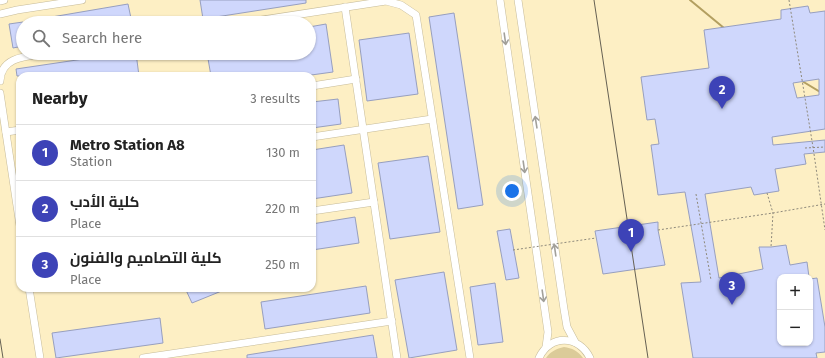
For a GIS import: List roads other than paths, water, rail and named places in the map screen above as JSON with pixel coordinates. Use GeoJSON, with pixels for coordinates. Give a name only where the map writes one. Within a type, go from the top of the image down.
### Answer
{"type":"FeatureCollection","features":[{"type":"Feature","properties":{"kind":"street"},"geometry":{"type":"LineString","coordinates":[[0,1],[4,0]]}},
{"type":"Feature","properties":{"kind":"street"},"geometry":{"type":"LineString","coordinates":[[0,14],[82,0]]}},
{"type":"Feature","properties":{"kind":"street"},"geometry":{"type":"LineString","coordinates":[[500,0],[548,332],[546,347]]}},
{"type":"Feature","properties":{"kind":"street"},"geometry":{"type":"LineString","coordinates":[[518,0],[567,327],[575,342]]}},
{"type":"Feature","properties":{"kind":"street"},"geometry":{"type":"LineString","coordinates":[[287,16],[386,1],[401,5],[416,15],[470,358]]}},
{"type":"Feature","properties":{"kind":"street"},"geometry":{"type":"LineString","coordinates":[[345,7],[397,358]]}},
{"type":"Feature","properties":{"kind":"street"},"geometry":{"type":"LineString","coordinates":[[0,81],[0,76],[6,65],[16,59]]}},
{"type":"Feature","properties":{"kind":"street"},"geometry":{"type":"LineString","coordinates":[[316,85],[356,79]]}},
{"type":"Feature","properties":{"kind":"street"},"geometry":{"type":"LineString","coordinates":[[0,93],[6,132],[16,177]]}},
{"type":"Feature","properties":{"kind":"street"},"geometry":{"type":"LineString","coordinates":[[316,136],[432,119]]}},
{"type":"Feature","properties":{"kind":"street"},"geometry":{"type":"LineString","coordinates":[[6,132],[16,131]]}},
{"type":"Feature","properties":{"kind":"street"},"geometry":{"type":"LineString","coordinates":[[316,210],[374,202]]}},
{"type":"Feature","properties":{"kind":"street"},"geometry":{"type":"LineString","coordinates":[[30,292],[40,358]]}},
{"type":"Feature","properties":{"kind":"street"},"geometry":{"type":"LineString","coordinates":[[143,358],[392,321]]}},
{"type":"Feature","properties":{"kind":"street"},"geometry":{"type":"LineString","coordinates":[[538,358],[546,347],[553,343],[568,340],[582,346],[590,358]]}},
{"type":"Feature","properties":{"kind":"waterway"},"geometry":{"type":"LineString","coordinates":[[690,0],[724,28]]}},
{"type":"Feature","properties":{"kind":"waterway"},"geometry":{"type":"LineString","coordinates":[[802,81],[825,95]]}},
{"type":"Feature","properties":{"kind":"tram line"},"geometry":{"type":"LineString","coordinates":[[594,0],[648,358]]}},
{"type":"Feature","properties":{"kind":"tram line"},"geometry":{"type":"LineString","coordinates":[[0,339],[3,358]]}},
{"type":"Feature","properties":{"kind":"place","name":"كلية الأدب"},"geometry":{"type":"Point","coordinates":[722,109]}},
{"type":"Feature","properties":{"kind":"place","name":"Metro Station A8"},"geometry":{"type":"Point","coordinates":[631,252]}},
{"type":"Feature","properties":{"kind":"place","name":"كلية التصاميم والفنون"},"geometry":{"type":"Point","coordinates":[732,305]}}]}
